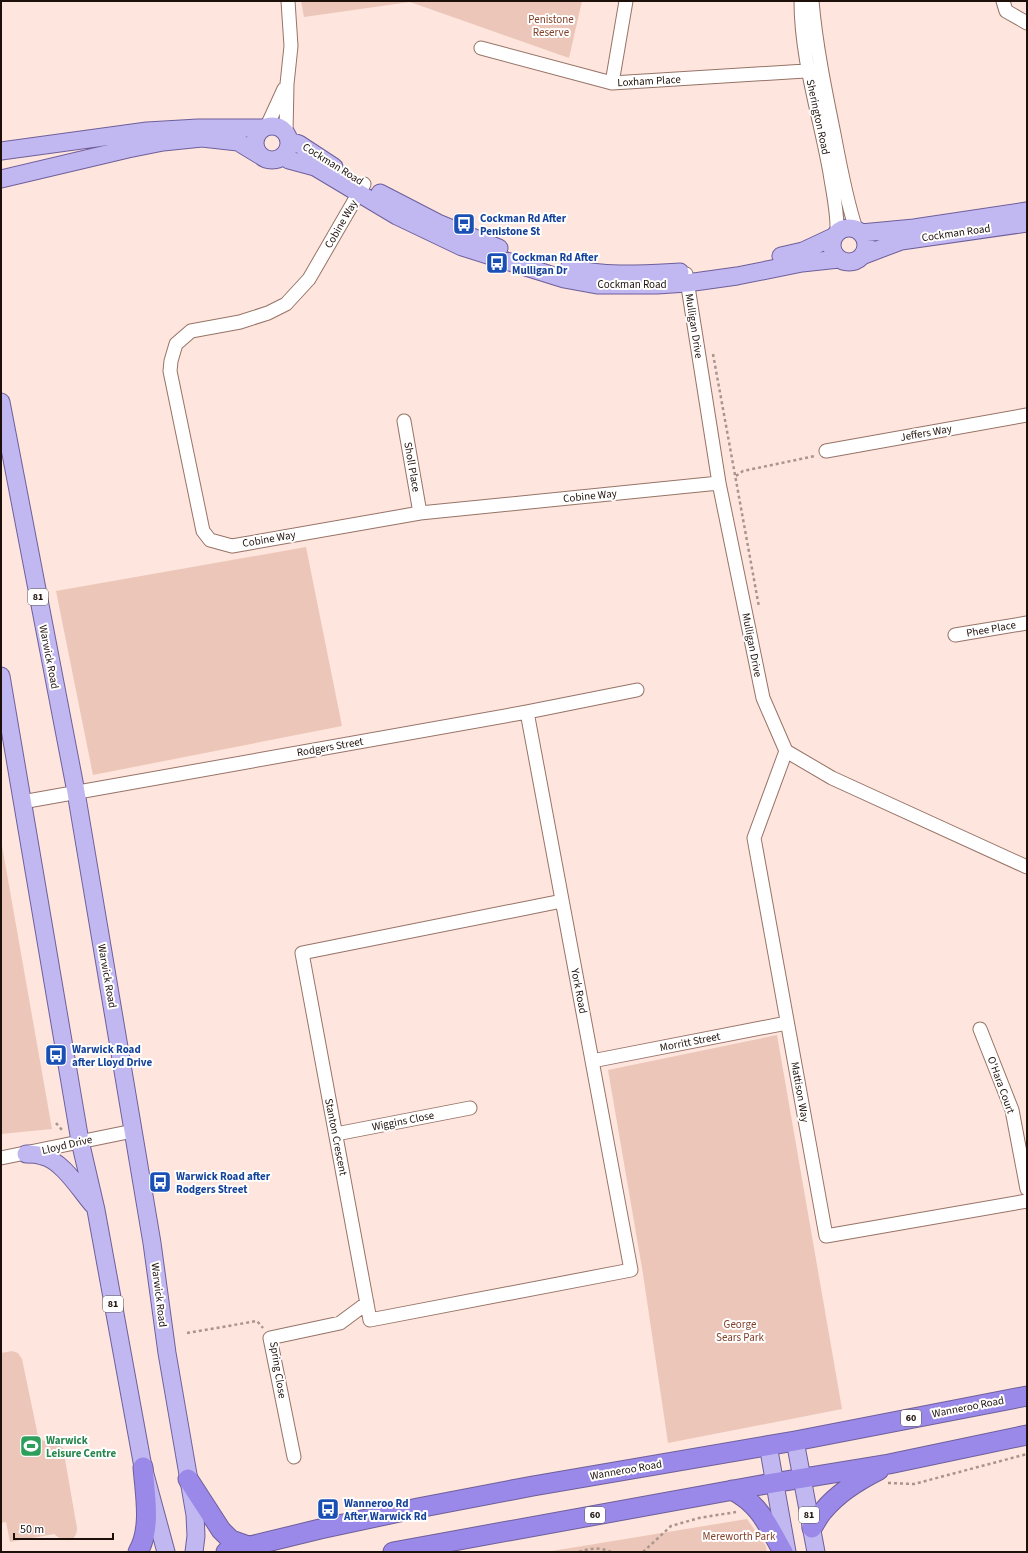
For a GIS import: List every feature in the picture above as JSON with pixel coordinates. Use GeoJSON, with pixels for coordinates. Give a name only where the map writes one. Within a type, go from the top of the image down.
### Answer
{"type":"FeatureCollection","features":[{"type":"Feature","properties":{"kind":"highway","name":"Wanneroo Road"},"geometry":{"type":"LineString","coordinates":[[226,1552],[327,1527],[533,1486],[795,1441],[1027,1396]]}},
{"type":"Feature","properties":{"kind":"highway","name":"60"},"geometry":{"type":"LineString","coordinates":[[393,1552],[732,1490],[889,1464],[1027,1435]]}},
{"type":"Feature","properties":{"kind":"highway"},"geometry":{"type":"LineString","coordinates":[[812,1528],[822,1511],[832,1501],[862,1479],[889,1464]]}},
{"type":"Feature","properties":{"kind":"highway"},"geometry":{"type":"LineString","coordinates":[[138,1552],[142,1546],[146,1525],[143,1467]]}},
{"type":"Feature","properties":{"kind":"highway"},"geometry":{"type":"LineString","coordinates":[[188,1479],[222,1530],[231,1540],[248,1546]]}},
{"type":"Feature","properties":{"kind":"highway"},"geometry":{"type":"LineString","coordinates":[[732,1490],[744,1496],[757,1508],[783,1552]]}},
{"type":"Feature","properties":{"kind":"main road"},"geometry":{"type":"LineString","coordinates":[[1,151],[147,131],[198,128],[278,126],[287,143],[275,160],[265,159],[238,142],[202,138],[163,142],[1,179]]}},
{"type":"Feature","properties":{"kind":"main road"},"geometry":{"type":"LineString","coordinates":[[261,156],[257,152],[255,142],[256,136],[265,127]]}},
{"type":"Feature","properties":{"kind":"main road","name":"Cockman Road"},"geometry":{"type":"LineString","coordinates":[[287,143],[299,144],[328,163],[397,216],[462,247],[564,279],[597,286],[658,285],[790,254],[809,248],[835,235]]}},
{"type":"Feature","properties":{"kind":"main road","name":"Cockman Road"},"geometry":{"type":"LineString","coordinates":[[859,231],[914,228],[1027,211]]}},
{"type":"Feature","properties":{"kind":"main road","name":"Cockman Road"},"geometry":{"type":"LineString","coordinates":[[864,255],[901,241],[1027,223]]}},
{"type":"Feature","properties":{"kind":"main road"},"geometry":{"type":"LineString","coordinates":[[846,228],[859,231],[865,239],[866,244],[864,255],[852,263],[839,259],[832,249],[835,235],[846,228]]}},
{"type":"Feature","properties":{"kind":"main road","name":"Cockman Road"},"geometry":{"type":"LineString","coordinates":[[686,278],[737,276],[802,263],[839,259]]}},
{"type":"Feature","properties":{"kind":"main road","name":"Warwick Road"},"geometry":{"type":"LineString","coordinates":[[1,402],[76,792],[152,1243],[167,1353],[195,1521],[196,1536],[194,1552]]}},
{"type":"Feature","properties":{"kind":"main road","name":"81"},"geometry":{"type":"LineString","coordinates":[[1,676],[80,1141],[96,1210],[143,1467],[166,1552]]}},
{"type":"Feature","properties":{"kind":"main road"},"geometry":{"type":"LineString","coordinates":[[26,1154],[43,1156],[56,1164],[67,1173],[96,1210]]}},
{"type":"Feature","properties":{"kind":"main road","name":"81"},"geometry":{"type":"LineString","coordinates":[[795,1441],[816,1552]]}},
{"type":"Feature","properties":{"kind":"main road","name":"81"},"geometry":{"type":"LineString","coordinates":[[768,1445],[788,1552]]}},
{"type":"Feature","properties":{"kind":"street"},"geometry":{"type":"LineString","coordinates":[[287,143],[287,84],[291,46],[288,1]]}},
{"type":"Feature","properties":{"kind":"street"},"geometry":{"type":"LineString","coordinates":[[612,83],[626,1]]}},
{"type":"Feature","properties":{"kind":"street","name":"Sherington Road"},"geometry":{"type":"LineString","coordinates":[[801,1],[803,33],[815,71],[843,178],[859,231]]}},
{"type":"Feature","properties":{"kind":"street","name":"Sherington Road"},"geometry":{"type":"LineString","coordinates":[[812,1],[817,46],[815,71],[824,139],[837,213],[835,235]]}},
{"type":"Feature","properties":{"kind":"street"},"geometry":{"type":"LineString","coordinates":[[1003,1],[1006,11],[1027,23]]}},
{"type":"Feature","properties":{"kind":"street","name":"Loxham Place"},"geometry":{"type":"LineString","coordinates":[[481,48],[612,83],[815,71]]}},
{"type":"Feature","properties":{"kind":"street"},"geometry":{"type":"LineString","coordinates":[[265,127],[287,84]]}},
{"type":"Feature","properties":{"kind":"street","name":"Cobine Way"},"geometry":{"type":"LineString","coordinates":[[361,189],[309,279],[286,304],[268,313],[240,322],[191,331],[176,344],[170,371],[203,531],[210,540],[232,546],[420,512],[719,483]]}},
{"type":"Feature","properties":{"kind":"street","name":"Mulligan Drive"},"geometry":{"type":"LineString","coordinates":[[686,278],[719,483],[763,698],[786,750]]}},
{"type":"Feature","properties":{"kind":"street","name":"Jeffers Way"},"geometry":{"type":"LineString","coordinates":[[826,451],[1027,415]]}},
{"type":"Feature","properties":{"kind":"street","name":"Sholl Place"},"geometry":{"type":"LineString","coordinates":[[404,421],[420,512]]}},
{"type":"Feature","properties":{"kind":"street","name":"Phee Place"},"geometry":{"type":"LineString","coordinates":[[955,635],[1027,623]]}},
{"type":"Feature","properties":{"kind":"street","name":"Rodgers Street"},"geometry":{"type":"LineString","coordinates":[[22,802],[527,712],[637,690]]}},
{"type":"Feature","properties":{"kind":"street","name":"York Road"},"geometry":{"type":"LineString","coordinates":[[527,712],[631,1270]]}},
{"type":"Feature","properties":{"kind":"street"},"geometry":{"type":"LineString","coordinates":[[786,750],[832,778],[1027,867]]}},
{"type":"Feature","properties":{"kind":"street","name":"Mattison Way"},"geometry":{"type":"LineString","coordinates":[[786,750],[754,838],[826,1236],[1027,1201]]}},
{"type":"Feature","properties":{"kind":"street","name":"Stanton Crescent"},"geometry":{"type":"LineString","coordinates":[[562,901],[302,953],[370,1320],[631,1270]]}},
{"type":"Feature","properties":{"kind":"street","name":"Morritt Street"},"geometry":{"type":"LineString","coordinates":[[592,1061],[787,1023]]}},
{"type":"Feature","properties":{"kind":"street","name":"O'Hara Court"},"geometry":{"type":"LineString","coordinates":[[980,1029],[1012,1110],[1027,1189]]}},
{"type":"Feature","properties":{"kind":"street","name":"Wiggins Close"},"geometry":{"type":"LineString","coordinates":[[336,1134],[470,1108]]}},
{"type":"Feature","properties":{"kind":"street","name":"Lloyd Drive"},"geometry":{"type":"LineString","coordinates":[[1,1158],[133,1131]]}},
{"type":"Feature","properties":{"kind":"street","name":"Spring Close"},"geometry":{"type":"LineString","coordinates":[[294,1457],[270,1338],[340,1323],[367,1303]]}},
{"type":"Feature","properties":{"kind":"path"},"geometry":{"type":"LineString","coordinates":[[712,348],[760,610]]}},
{"type":"Feature","properties":{"kind":"path"},"geometry":{"type":"LineString","coordinates":[[736,477],[743,471],[812,458],[826,451]]}},
{"type":"Feature","properties":{"kind":"path"},"geometry":{"type":"LineString","coordinates":[[187,1333],[258,1321],[270,1338]]}},
{"type":"Feature","properties":{"kind":"path"},"geometry":{"type":"LineString","coordinates":[[886,1484],[893,1482],[914,1484],[1027,1454]]}},
{"type":"Feature","properties":{"kind":"path"},"geometry":{"type":"LineString","coordinates":[[642,1552],[671,1526],[699,1518],[757,1508]]}},
{"type":"Feature","properties":{"kind":"path"},"geometry":{"type":"LineString","coordinates":[[579,1552],[591,1548],[612,1552]]}},
{"type":"Feature","properties":{"kind":"green space","name":"Penistone Reserve"},"geometry":{"type":"Polygon","coordinates":[[[301,1],[582,1],[569,58],[410,2],[304,17],[301,1]]]}},
{"type":"Feature","properties":{"kind":"green space"},"geometry":{"type":"Polygon","coordinates":[[[306,547],[342,726],[93,775],[56,591],[306,547]]]}},
{"type":"Feature","properties":{"kind":"green space"},"geometry":{"type":"Polygon","coordinates":[[[1,840],[52,1129],[1,1134],[1,840]]]}},
{"type":"Feature","properties":{"kind":"green space","name":"George Sears Park"},"geometry":{"type":"Polygon","coordinates":[[[777,1035],[842,1409],[668,1443],[643,1274],[608,1070],[777,1035]]]}},
{"type":"Feature","properties":{"kind":"green space","name":"Warwick Leisure Centre"},"geometry":{"type":"Polygon","coordinates":[[[12,1351],[18,1353],[22,1359],[38,1436],[43,1441],[57,1444],[63,1448],[77,1528],[75,1537],[69,1540],[61,1539],[54,1534],[10,1542],[6,1522],[1,1523],[1,1353],[12,1351]]]}},
{"type":"Feature","properties":{"kind":"green space","name":"Mereworth Park"},"geometry":{"type":"Polygon","coordinates":[[[747,1519],[766,1546],[767,1552],[546,1552],[747,1519]]]}},
{"type":"Feature","properties":{"kind":"place","name":"Cockman Rd After Penistone St"},"geometry":{"type":"Point","coordinates":[464,224]}},
{"type":"Feature","properties":{"kind":"place","name":"Cockman Rd After Mulligan Dr"},"geometry":{"type":"Point","coordinates":[497,263]}},
{"type":"Feature","properties":{"kind":"place","name":"Warwick Road after Lloyd Drive"},"geometry":{"type":"Point","coordinates":[56,1055]}},
{"type":"Feature","properties":{"kind":"place","name":"Warwick Road after Rodgers Street"},"geometry":{"type":"Point","coordinates":[160,1182]}},
{"type":"Feature","properties":{"kind":"place","name":"Warwick Leisure Centre"},"geometry":{"type":"Point","coordinates":[31,1446]}},
{"type":"Feature","properties":{"kind":"place","name":"Wanneroo Rd After Warwick Rd"},"geometry":{"type":"Point","coordinates":[328,1509]}}]}
